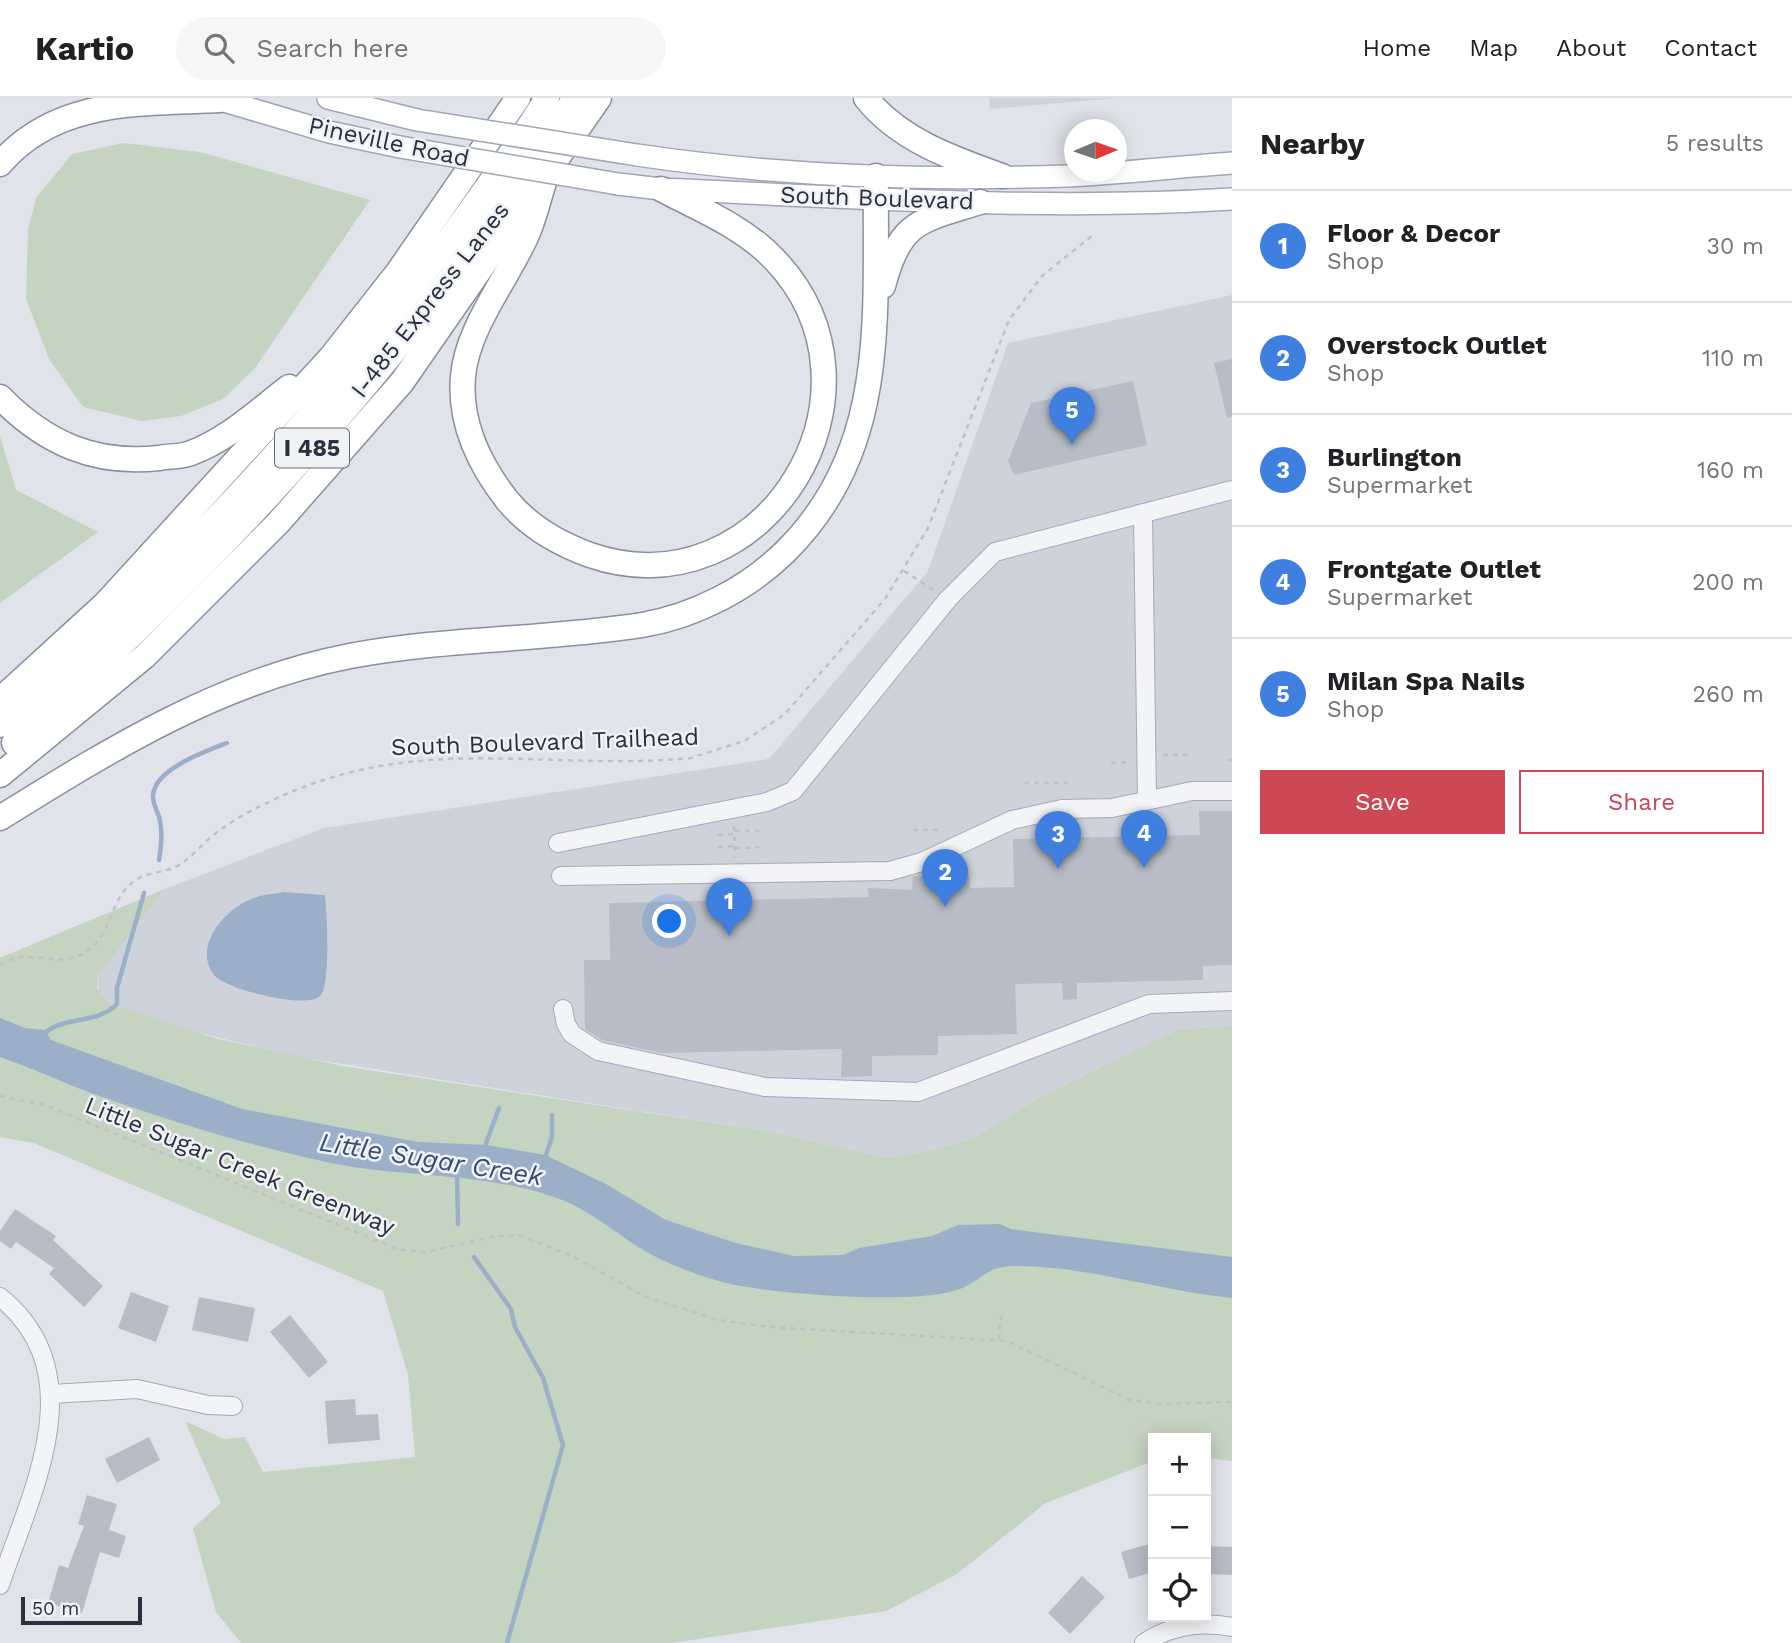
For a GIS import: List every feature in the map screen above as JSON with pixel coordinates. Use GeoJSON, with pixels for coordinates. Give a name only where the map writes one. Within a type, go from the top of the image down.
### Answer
{"type":"FeatureCollection","features":[{"type":"Feature","properties":{"kind":"highway","name":"I 485"},"geometry":{"type":"LineString","coordinates":[[0,700],[105,604],[332,356],[398,272],[518,98]]}},
{"type":"Feature","properties":{"kind":"highway","name":"I-485 Express Lanes"},"geometry":{"type":"LineString","coordinates":[[0,726],[157,582],[319,409],[421,279],[547,98]]}},
{"type":"Feature","properties":{"kind":"highway","name":"I-485 Express Lanes"},"geometry":{"type":"LineString","coordinates":[[0,755],[124,646],[291,473],[390,357],[453,276],[575,98]]}},
{"type":"Feature","properties":{"kind":"highway","name":"I 485"},"geometry":{"type":"LineString","coordinates":[[0,775],[145,656],[278,523],[402,382],[535,172],[599,98]]}},
{"type":"Feature","properties":{"kind":"highway"},"geometry":{"type":"LineString","coordinates":[[866,98],[881,115],[915,139],[1002,176]]}},
{"type":"Feature","properties":{"kind":"highway"},"geometry":{"type":"LineString","coordinates":[[0,163],[12,149],[61,117],[100,106],[217,99]]}},
{"type":"Feature","properties":{"kind":"highway"},"geometry":{"type":"LineString","coordinates":[[535,172],[527,235],[466,357],[462,393],[465,417],[479,458],[495,484],[524,519],[548,537],[573,549],[620,563],[648,565],[685,559],[716,549],[752,527],[771,512],[807,463],[822,408],[824,380],[820,343],[795,283],[755,241],[661,189]]}},
{"type":"Feature","properties":{"kind":"highway"},"geometry":{"type":"LineString","coordinates":[[0,818],[119,744],[187,709],[260,679],[348,656],[410,646],[663,621],[709,604],[753,579],[800,537],[843,476],[863,420],[875,314],[876,187]]}},
{"type":"Feature","properties":{"kind":"highway"},"geometry":{"type":"LineString","coordinates":[[875,314],[889,261],[903,235],[922,220],[980,202]]}},
{"type":"Feature","properties":{"kind":"highway"},"geometry":{"type":"LineString","coordinates":[[0,397],[33,428],[71,447],[117,459],[189,454],[216,440],[332,356]]}},
{"type":"Feature","properties":{"kind":"main road","name":"Pineville Road"},"geometry":{"type":"LineString","coordinates":[[328,98],[417,120],[529,138]]}},
{"type":"Feature","properties":{"kind":"main road","name":"Pineville Road"},"geometry":{"type":"LineString","coordinates":[[217,99],[329,132],[535,172]]}},
{"type":"Feature","properties":{"kind":"main road","name":"South Boulevard"},"geometry":{"type":"LineString","coordinates":[[529,138],[980,202],[1130,205],[1232,199]]}},
{"type":"Feature","properties":{"kind":"main road","name":"South Boulevard"},"geometry":{"type":"LineString","coordinates":[[535,172],[661,189],[876,187],[1002,176],[1068,176],[1232,163]]}},
{"type":"Feature","properties":{"kind":"street"},"geometry":{"type":"LineString","coordinates":[[558,844],[767,802],[793,791],[948,599],[995,552],[1232,490]]}},
{"type":"Feature","properties":{"kind":"street"},"geometry":{"type":"LineString","coordinates":[[1143,513],[1147,800]]}},
{"type":"Feature","properties":{"kind":"street"},"geometry":{"type":"LineString","coordinates":[[561,876],[890,871],[922,862],[1012,820],[1062,809],[1112,808],[1192,791],[1232,791]]}},
{"type":"Feature","properties":{"kind":"street"},"geometry":{"type":"LineString","coordinates":[[564,1009],[566,1024],[572,1034],[598,1051],[765,1087],[918,1092],[1149,1004],[1232,1001]]}},
{"type":"Feature","properties":{"kind":"street"},"geometry":{"type":"LineString","coordinates":[[0,1297],[21,1317],[40,1348],[51,1394],[50,1431],[0,1585]]}},
{"type":"Feature","properties":{"kind":"street"},"geometry":{"type":"LineString","coordinates":[[51,1394],[136,1389],[208,1405],[233,1406]]}},
{"type":"Feature","properties":{"kind":"street"},"geometry":{"type":"LineString","coordinates":[[1144,1643],[1166,1631],[1193,1624],[1232,1627]]}},
{"type":"Feature","properties":{"kind":"path","name":"South Boulevard Trailhead"},"geometry":{"type":"LineString","coordinates":[[0,965],[24,955],[57,960],[84,954],[104,935],[115,903],[132,882],[143,876],[176,867],[238,818],[324,779],[378,765],[428,758],[691,758],[744,741],[794,706],[904,571],[939,502],[1009,320],[1042,276],[1093,235]]}},
{"type":"Feature","properties":{"kind":"path"},"geometry":{"type":"LineString","coordinates":[[904,571],[936,591]]}},
{"type":"Feature","properties":{"kind":"path"},"geometry":{"type":"LineString","coordinates":[[1163,755],[1188,755]]}},
{"type":"Feature","properties":{"kind":"path"},"geometry":{"type":"LineString","coordinates":[[1111,763],[1129,762]]}},
{"type":"Feature","properties":{"kind":"path"},"geometry":{"type":"LineString","coordinates":[[1024,783],[1068,783]]}},
{"type":"Feature","properties":{"kind":"path"},"geometry":{"type":"LineString","coordinates":[[913,830],[939,830]]}},
{"type":"Feature","properties":{"kind":"path"},"geometry":{"type":"LineString","coordinates":[[718,835],[761,831]]}},
{"type":"Feature","properties":{"kind":"path"},"geometry":{"type":"LineString","coordinates":[[718,847],[762,847]]}},
{"type":"Feature","properties":{"kind":"path","name":"Little Sugar Creek Greenway"},"geometry":{"type":"LineString","coordinates":[[0,1096],[45,1105],[397,1249],[425,1252],[497,1236],[519,1235],[574,1256],[646,1297],[718,1320],[769,1327],[999,1340],[1014,1343],[1130,1400],[1162,1404],[1232,1402]]}},
{"type":"Feature","properties":{"kind":"path"},"geometry":{"type":"LineString","coordinates":[[999,1340],[1001,1315]]}},
{"type":"Feature","properties":{"kind":"shaded area"},"geometry":{"type":"Polygon","coordinates":[[[989,98],[1117,98],[990,109],[989,98]]]}},
{"type":"Feature","properties":{"kind":"shaded area"},"geometry":{"type":"Polygon","coordinates":[[[1232,295],[1232,1026],[1179,1029],[1036,1099],[976,1137],[939,1149],[889,1158],[760,1130],[292,1056],[173,1026],[108,1003],[100,995],[97,980],[101,970],[165,889],[324,828],[769,759],[928,571],[1008,343],[1232,295]]]}},
{"type":"Feature","properties":{"kind":"green space"},"geometry":{"type":"Polygon","coordinates":[[[124,143],[200,152],[370,200],[255,368],[223,399],[181,416],[142,421],[83,407],[49,359],[26,299],[28,230],[36,198],[72,154],[124,143]]]}},
{"type":"Feature","properties":{"kind":"green space"},"geometry":{"type":"Polygon","coordinates":[[[0,436],[16,490],[98,532],[0,603],[0,436]]]}},
{"type":"Feature","properties":{"kind":"green space"},"geometry":{"type":"Polygon","coordinates":[[[165,889],[97,977],[97,988],[108,1003],[218,1039],[342,1066],[760,1130],[889,1158],[939,1149],[976,1137],[1036,1099],[1179,1029],[1232,1026],[1232,1461],[1211,1459],[1211,1433],[1148,1433],[1148,1463],[1046,1503],[957,1574],[886,1611],[671,1643],[241,1643],[216,1612],[193,1528],[221,1503],[185,1421],[224,1439],[245,1437],[263,1472],[415,1457],[408,1375],[383,1291],[34,1143],[0,1137],[0,958],[165,889]]]}},
{"type":"Feature","properties":{"kind":"water"},"geometry":{"type":"Polygon","coordinates":[[[283,892],[325,895],[326,978],[320,996],[312,1000],[299,1001],[266,996],[233,986],[214,975],[208,963],[210,939],[225,917],[246,901],[283,892]]]}},
{"type":"Feature","properties":{"kind":"water","name":"Little Sugar Creek"},"geometry":{"type":"Polygon","coordinates":[[[0,1018],[25,1028],[45,1030],[51,1040],[242,1109],[418,1142],[487,1145],[545,1155],[606,1184],[666,1220],[736,1243],[794,1256],[843,1255],[859,1248],[932,1236],[958,1225],[1000,1224],[1011,1229],[1232,1257],[1232,1298],[1070,1270],[1015,1266],[996,1269],[957,1290],[909,1297],[808,1294],[726,1283],[654,1256],[593,1216],[554,1197],[499,1183],[359,1168],[302,1157],[216,1134],[102,1097],[0,1057],[0,1018]]]}},
{"type":"Feature","properties":{"kind":"building"},"geometry":{"type":"Polygon","coordinates":[[[1232,359],[1232,417],[1227,418],[1214,363],[1232,359]]]}},
{"type":"Feature","properties":{"kind":"building"},"geometry":{"type":"Polygon","coordinates":[[[1133,381],[1147,445],[1014,475],[1008,461],[1031,403],[1133,381]]]}},
{"type":"Feature","properties":{"kind":"building"},"geometry":{"type":"Polygon","coordinates":[[[1199,811],[1232,811],[1232,965],[1203,966],[1203,980],[1077,983],[1077,999],[1063,1000],[1062,983],[1015,984],[1017,1034],[938,1036],[938,1055],[872,1056],[872,1076],[841,1077],[842,1049],[662,1053],[602,1040],[585,1029],[584,960],[610,960],[609,903],[869,897],[868,888],[912,890],[913,876],[969,875],[970,888],[1014,887],[1013,839],[1200,835],[1199,811]]]}},
{"type":"Feature","properties":{"kind":"building"},"geometry":{"type":"Polygon","coordinates":[[[15,1209],[56,1236],[53,1240],[103,1286],[84,1307],[49,1274],[54,1268],[16,1242],[11,1249],[0,1241],[0,1231],[15,1209]]]}},
{"type":"Feature","properties":{"kind":"building"},"geometry":{"type":"Polygon","coordinates":[[[131,1292],[169,1306],[156,1342],[118,1328],[131,1292]]]}},
{"type":"Feature","properties":{"kind":"building"},"geometry":{"type":"Polygon","coordinates":[[[199,1297],[255,1308],[248,1342],[192,1330],[199,1297]]]}},
{"type":"Feature","properties":{"kind":"building"},"geometry":{"type":"Polygon","coordinates":[[[290,1315],[328,1362],[309,1378],[270,1332],[290,1315]]]}},
{"type":"Feature","properties":{"kind":"building"},"geometry":{"type":"Polygon","coordinates":[[[355,1399],[356,1415],[378,1414],[380,1440],[328,1444],[325,1401],[355,1399]]]}},
{"type":"Feature","properties":{"kind":"building"},"geometry":{"type":"Polygon","coordinates":[[[149,1437],[160,1460],[117,1483],[105,1459],[149,1437]]]}},
{"type":"Feature","properties":{"kind":"building"},"geometry":{"type":"Polygon","coordinates":[[[87,1495],[117,1504],[109,1530],[126,1536],[119,1558],[100,1552],[82,1613],[48,1603],[59,1565],[68,1568],[84,1526],[78,1524],[87,1495]]]}},
{"type":"Feature","properties":{"kind":"building"},"geometry":{"type":"Polygon","coordinates":[[[1148,1544],[1148,1573],[1129,1579],[1121,1552],[1148,1544]]]}},
{"type":"Feature","properties":{"kind":"building"},"geometry":{"type":"Polygon","coordinates":[[[1211,1546],[1232,1547],[1232,1575],[1211,1574],[1211,1546]]]}},
{"type":"Feature","properties":{"kind":"building"},"geometry":{"type":"Polygon","coordinates":[[[1082,1576],[1105,1597],[1070,1634],[1048,1613],[1082,1576]]]}},
{"type":"Feature","properties":{"kind":"waterway"},"geometry":{"type":"LineString","coordinates":[[159,860],[161,831],[153,798],[156,786],[162,777],[183,762],[227,743]]}},
{"type":"Feature","properties":{"kind":"waterway"},"geometry":{"type":"LineString","coordinates":[[44,1034],[61,1024],[100,1015],[117,1004],[117,988],[144,893]]}},
{"type":"Feature","properties":{"kind":"waterway","name":"Little Sugar Creek"},"geometry":{"type":"LineString","coordinates":[[484,1149],[499,1108]]}},
{"type":"Feature","properties":{"kind":"waterway","name":"Little Sugar Creek"},"geometry":{"type":"LineString","coordinates":[[544,1161],[552,1137],[552,1115]]}},
{"type":"Feature","properties":{"kind":"waterway","name":"Little Sugar Creek"},"geometry":{"type":"LineString","coordinates":[[457,1173],[458,1224]]}},
{"type":"Feature","properties":{"kind":"waterway"},"geometry":{"type":"LineString","coordinates":[[474,1257],[511,1309],[515,1327],[543,1378],[563,1445],[507,1643]]}},
{"type":"Feature","properties":{"kind":"place","name":"Milan Spa Nails"},"geometry":{"type":"Point","coordinates":[1072,445]}},
{"type":"Feature","properties":{"kind":"place","name":"Frontgate Outlet"},"geometry":{"type":"Point","coordinates":[1144,868]}},
{"type":"Feature","properties":{"kind":"place","name":"Burlington"},"geometry":{"type":"Point","coordinates":[1058,869]}},
{"type":"Feature","properties":{"kind":"place","name":"Overstock Outlet"},"geometry":{"type":"Point","coordinates":[945,907]}},
{"type":"Feature","properties":{"kind":"place","name":"Floor & Decor"},"geometry":{"type":"Point","coordinates":[729,936]}}]}
